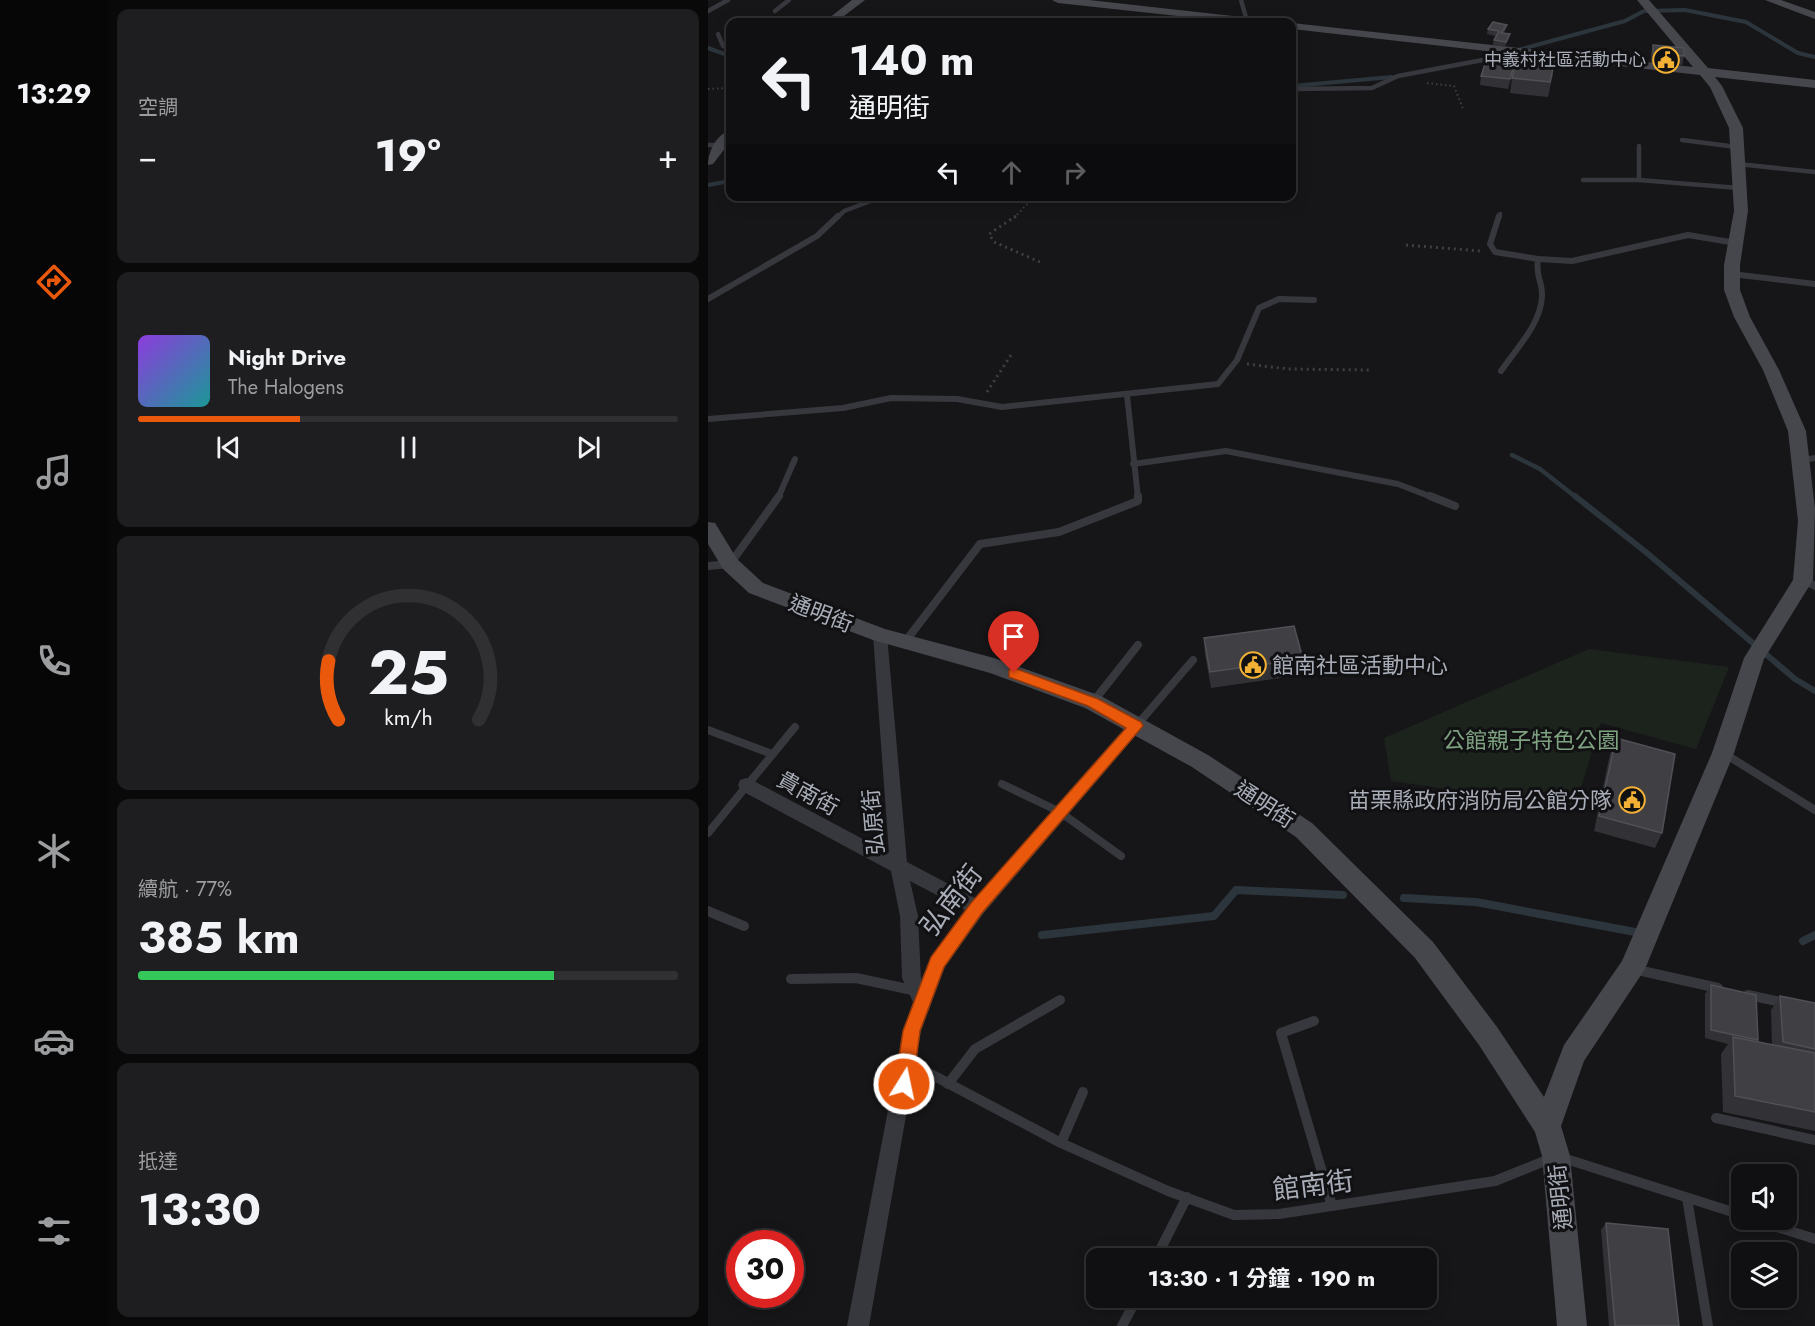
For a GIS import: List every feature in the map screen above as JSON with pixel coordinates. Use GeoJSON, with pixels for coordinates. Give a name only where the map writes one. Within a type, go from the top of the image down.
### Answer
{"type":"FeatureCollection","features":[{"type":"Feature","properties":{"kind":"street"},"geometry":{"type":"LineString","coordinates":[[834,18],[859,0]]}},
{"type":"Feature","properties":{"kind":"street"},"geometry":{"type":"LineString","coordinates":[[1058,0],[1220,18]]}},
{"type":"Feature","properties":{"kind":"street"},"geometry":{"type":"LineString","coordinates":[[1772,0],[1815,16]]}},
{"type":"Feature","properties":{"kind":"street"},"geometry":{"type":"LineString","coordinates":[[1547,1126],[1573,1054],[1632,969],[1723,753],[1754,657],[1809,583],[1808,459],[1771,370],[1742,317],[1732,290],[1732,274],[1741,211],[1736,128],[1716,86],[1649,7]]}},
{"type":"Feature","properties":{"kind":"street"},"geometry":{"type":"LineString","coordinates":[[1296,26],[1815,84]]}},
{"type":"Feature","properties":{"kind":"street"},"geometry":{"type":"LineString","coordinates":[[708,161],[715,145]]}},
{"type":"Feature","properties":{"kind":"street","name":"通明街"},"geometry":{"type":"LineString","coordinates":[[708,528],[719,565],[756,588],[880,635],[994,666],[1093,702],[1200,761],[1304,830],[1424,950],[1488,1036],[1547,1126],[1556,1156],[1572,1326]]}},
{"type":"Feature","properties":{"kind":"street","name":"弘原街"},"geometry":{"type":"LineString","coordinates":[[880,635],[899,868],[909,916],[911,978],[920,996]]}},
{"type":"Feature","properties":{"kind":"street","name":"弘南街"},"geometry":{"type":"LineString","coordinates":[[858,1326],[920,996],[937,963],[977,908],[1136,726]]}},
{"type":"Feature","properties":{"kind":"street","name":"貴南街"},"geometry":{"type":"LineString","coordinates":[[746,785],[977,908]]}},
{"type":"Feature","properties":{"kind":"lane"},"geometry":{"type":"LineString","coordinates":[[708,11],[728,0]]}},
{"type":"Feature","properties":{"kind":"lane"},"geometry":{"type":"LineString","coordinates":[[775,12],[789,0]]}},
{"type":"Feature","properties":{"kind":"lane"},"geometry":{"type":"LineString","coordinates":[[1241,0],[1246,18]]}},
{"type":"Feature","properties":{"kind":"lane"},"geometry":{"type":"LineString","coordinates":[[718,34],[723,46],[726,47]]}},
{"type":"Feature","properties":{"kind":"lane"},"geometry":{"type":"LineString","coordinates":[[1296,89],[1372,88],[1398,76],[1488,59],[1506,49]]}},
{"type":"Feature","properties":{"kind":"lane"},"geometry":{"type":"LineString","coordinates":[[1682,140],[1737,147]]}},
{"type":"Feature","properties":{"kind":"lane"},"geometry":{"type":"LineString","coordinates":[[1639,146],[1639,180]]}},
{"type":"Feature","properties":{"kind":"lane"},"geometry":{"type":"LineString","coordinates":[[1738,164],[1815,172]]}},
{"type":"Feature","properties":{"kind":"lane"},"geometry":{"type":"LineString","coordinates":[[1583,180],[1639,180],[1739,188]]}},
{"type":"Feature","properties":{"kind":"lane"},"geometry":{"type":"LineString","coordinates":[[708,299],[818,236],[844,211],[871,201]]}},
{"type":"Feature","properties":{"kind":"lane"},"geometry":{"type":"LineString","coordinates":[[1500,214],[1490,244],[1495,252],[1538,259],[1572,261],[1688,235],[1736,243]]}},
{"type":"Feature","properties":{"kind":"lane"},"geometry":{"type":"LineString","coordinates":[[1501,371],[1542,308],[1541,281],[1536,274],[1538,259]]}},
{"type":"Feature","properties":{"kind":"lane"},"geometry":{"type":"LineString","coordinates":[[1732,274],[1815,284]]}},
{"type":"Feature","properties":{"kind":"lane"},"geometry":{"type":"LineString","coordinates":[[708,419],[843,408],[891,398],[961,399],[1002,407],[1218,384],[1236,362],[1259,308],[1279,299],[1314,300]]}},
{"type":"Feature","properties":{"kind":"lane"},"geometry":{"type":"LineString","coordinates":[[905,642],[980,544],[1059,532],[1138,501],[1126,395]]}},
{"type":"Feature","properties":{"kind":"lane"},"geometry":{"type":"LineString","coordinates":[[1133,464],[1226,452],[1248,454],[1398,484],[1455,506]]}},
{"type":"Feature","properties":{"kind":"lane"},"geometry":{"type":"LineString","coordinates":[[719,565],[776,503],[795,459]]}},
{"type":"Feature","properties":{"kind":"lane"},"geometry":{"type":"LineString","coordinates":[[1093,702],[1138,645]]}},
{"type":"Feature","properties":{"kind":"lane"},"geometry":{"type":"LineString","coordinates":[[1136,726],[1193,660]]}},
{"type":"Feature","properties":{"kind":"lane"},"geometry":{"type":"LineString","coordinates":[[708,832],[795,727]]}},
{"type":"Feature","properties":{"kind":"lane"},"geometry":{"type":"LineString","coordinates":[[708,730],[772,754]]}},
{"type":"Feature","properties":{"kind":"lane"},"geometry":{"type":"LineString","coordinates":[[1723,753],[1815,810]]}},
{"type":"Feature","properties":{"kind":"lane"},"geometry":{"type":"LineString","coordinates":[[1002,784],[1060,812],[1121,855]]}},
{"type":"Feature","properties":{"kind":"lane"},"geometry":{"type":"LineString","coordinates":[[708,911],[744,926]]}},
{"type":"Feature","properties":{"kind":"lane"},"geometry":{"type":"LineString","coordinates":[[1632,969],[1755,1002],[1795,1005]]}},
{"type":"Feature","properties":{"kind":"lane"},"geometry":{"type":"LineString","coordinates":[[791,979],[856,978],[920,996]]}},
{"type":"Feature","properties":{"kind":"lane"},"geometry":{"type":"LineString","coordinates":[[948,1084],[975,1049],[1060,1000]]}},
{"type":"Feature","properties":{"kind":"lane"},"geometry":{"type":"LineString","coordinates":[[1314,1021],[1281,1033],[1332,1206]]}},
{"type":"Feature","properties":{"kind":"lane","name":"館南街"},"geometry":{"type":"LineString","coordinates":[[908,1062],[1061,1143],[1234,1215],[1279,1215],[1496,1181],[1556,1156]]}},
{"type":"Feature","properties":{"kind":"lane"},"geometry":{"type":"LineString","coordinates":[[1061,1143],[1083,1092]]}},
{"type":"Feature","properties":{"kind":"lane"},"geometry":{"type":"LineString","coordinates":[[1716,1118],[1815,1140]]}},
{"type":"Feature","properties":{"kind":"lane"},"geometry":{"type":"LineString","coordinates":[[1556,1156],[1731,1212]]}},
{"type":"Feature","properties":{"kind":"lane"},"geometry":{"type":"LineString","coordinates":[[1161,1248],[1187,1197]]}},
{"type":"Feature","properties":{"kind":"lane"},"geometry":{"type":"LineString","coordinates":[[1687,1198],[1708,1326]]}},
{"type":"Feature","properties":{"kind":"lane"},"geometry":{"type":"LineString","coordinates":[[1787,1230],[1815,1239]]}},
{"type":"Feature","properties":{"kind":"lane"},"geometry":{"type":"LineString","coordinates":[[1122,1326],[1132,1308]]}},
{"type":"Feature","properties":{"kind":"path"},"geometry":{"type":"LineString","coordinates":[[1423,83],[1454,86],[1463,109]]}},
{"type":"Feature","properties":{"kind":"path"},"geometry":{"type":"LineString","coordinates":[[708,89],[726,88]]}},
{"type":"Feature","properties":{"kind":"path"},"geometry":{"type":"LineString","coordinates":[[1030,201],[1021,213],[989,234],[994,242],[1040,262]]}},
{"type":"Feature","properties":{"kind":"path"},"geometry":{"type":"LineString","coordinates":[[1406,244],[1495,252]]}},
{"type":"Feature","properties":{"kind":"path"},"geometry":{"type":"LineString","coordinates":[[961,399],[988,391],[1013,352]]}},
{"type":"Feature","properties":{"kind":"path"},"geometry":{"type":"LineString","coordinates":[[1236,362],[1288,369],[1369,370]]}},
{"type":"Feature","properties":{"kind":"green space","name":"公館親子特色公園"},"geometry":{"type":"Polygon","coordinates":[[[1589,649],[1729,667],[1696,749],[1601,723],[1575,807],[1391,781],[1384,738],[1589,649]]]}},
{"type":"Feature","properties":{"kind":"building"},"geometry":{"type":"Polygon","coordinates":[[[1493,22],[1507,25],[1501,33],[1510,34],[1506,42],[1494,40],[1499,31],[1488,29],[1493,22]]]}},
{"type":"Feature","properties":{"kind":"building"},"geometry":{"type":"Polygon","coordinates":[[[1653,45],[1684,48],[1684,56],[1653,53],[1653,45]]]}},
{"type":"Feature","properties":{"kind":"building"},"geometry":{"type":"Polygon","coordinates":[[[1518,56],[1555,60],[1550,82],[1512,78],[1518,56]]]}},
{"type":"Feature","properties":{"kind":"building"},"geometry":{"type":"Polygon","coordinates":[[[1487,58],[1515,62],[1510,79],[1481,76],[1487,58]]]}},
{"type":"Feature","properties":{"kind":"building"},"geometry":{"type":"Polygon","coordinates":[[[1294,626],[1303,659],[1210,672],[1204,638],[1294,626]]]}},
{"type":"Feature","properties":{"kind":"building","name":"苗栗縣政府消防局公館分隊"},"geometry":{"type":"Polygon","coordinates":[[[1616,738],[1675,754],[1662,833],[1599,816],[1616,738]]]}},
{"type":"Feature","properties":{"kind":"building"},"geometry":{"type":"Polygon","coordinates":[[[1711,985],[1756,995],[1758,1040],[1711,1030],[1711,985]]]}},
{"type":"Feature","properties":{"kind":"building"},"geometry":{"type":"Polygon","coordinates":[[[1780,996],[1815,1003],[1815,1049],[1783,1042],[1780,996]]]}},
{"type":"Feature","properties":{"kind":"building"},"geometry":{"type":"Polygon","coordinates":[[[1733,1037],[1815,1053],[1815,1112],[1735,1096],[1733,1037]]]}},
{"type":"Feature","properties":{"kind":"building"},"geometry":{"type":"Polygon","coordinates":[[[1606,1223],[1668,1229],[1679,1326],[1615,1326],[1606,1223]]]}},
{"type":"Feature","properties":{"kind":"waterway"},"geometry":{"type":"LineString","coordinates":[[1503,54],[1625,21],[1644,11],[1685,10],[1746,22],[1798,53],[1815,57]]}},
{"type":"Feature","properties":{"kind":"waterway"},"geometry":{"type":"LineString","coordinates":[[708,48],[726,55]]}},
{"type":"Feature","properties":{"kind":"waterway"},"geometry":{"type":"LineString","coordinates":[[1296,86],[1392,77]]}},
{"type":"Feature","properties":{"kind":"waterway"},"geometry":{"type":"LineString","coordinates":[[708,185],[726,182]]}},
{"type":"Feature","properties":{"kind":"waterway"},"geometry":{"type":"LineString","coordinates":[[1512,455],[1540,469],[1577,498]]}},
{"type":"Feature","properties":{"kind":"waterway"},"geometry":{"type":"LineString","coordinates":[[1575,496],[1647,553],[1795,679],[1815,691]]}},
{"type":"Feature","properties":{"kind":"waterway"},"geometry":{"type":"LineString","coordinates":[[1042,935],[1214,916],[1236,890],[1343,895]]}},
{"type":"Feature","properties":{"kind":"waterway"},"geometry":{"type":"LineString","coordinates":[[1404,898],[1476,902],[1635,932]]}},
{"type":"Feature","properties":{"kind":"waterway"},"geometry":{"type":"LineString","coordinates":[[1803,941],[1815,935]]}},
{"type":"Feature","properties":{"kind":"place","name":"中義村社區活動中心"},"geometry":{"type":"Point","coordinates":[1666,60]}},
{"type":"Feature","properties":{"kind":"place","name":"館南社區活動中心"},"geometry":{"type":"Point","coordinates":[1253,665]}},
{"type":"Feature","properties":{"kind":"place","name":"苗栗縣政府消防局公館分隊"},"geometry":{"type":"Point","coordinates":[1632,800]}},
{"type":"Feature","properties":{"kind":"route"},"geometry":{"type":"LineString","coordinates":[[904,1084],[912,1031],[937,963],[977,908],[1136,726],[1093,702],[1014,673]]}}]}
